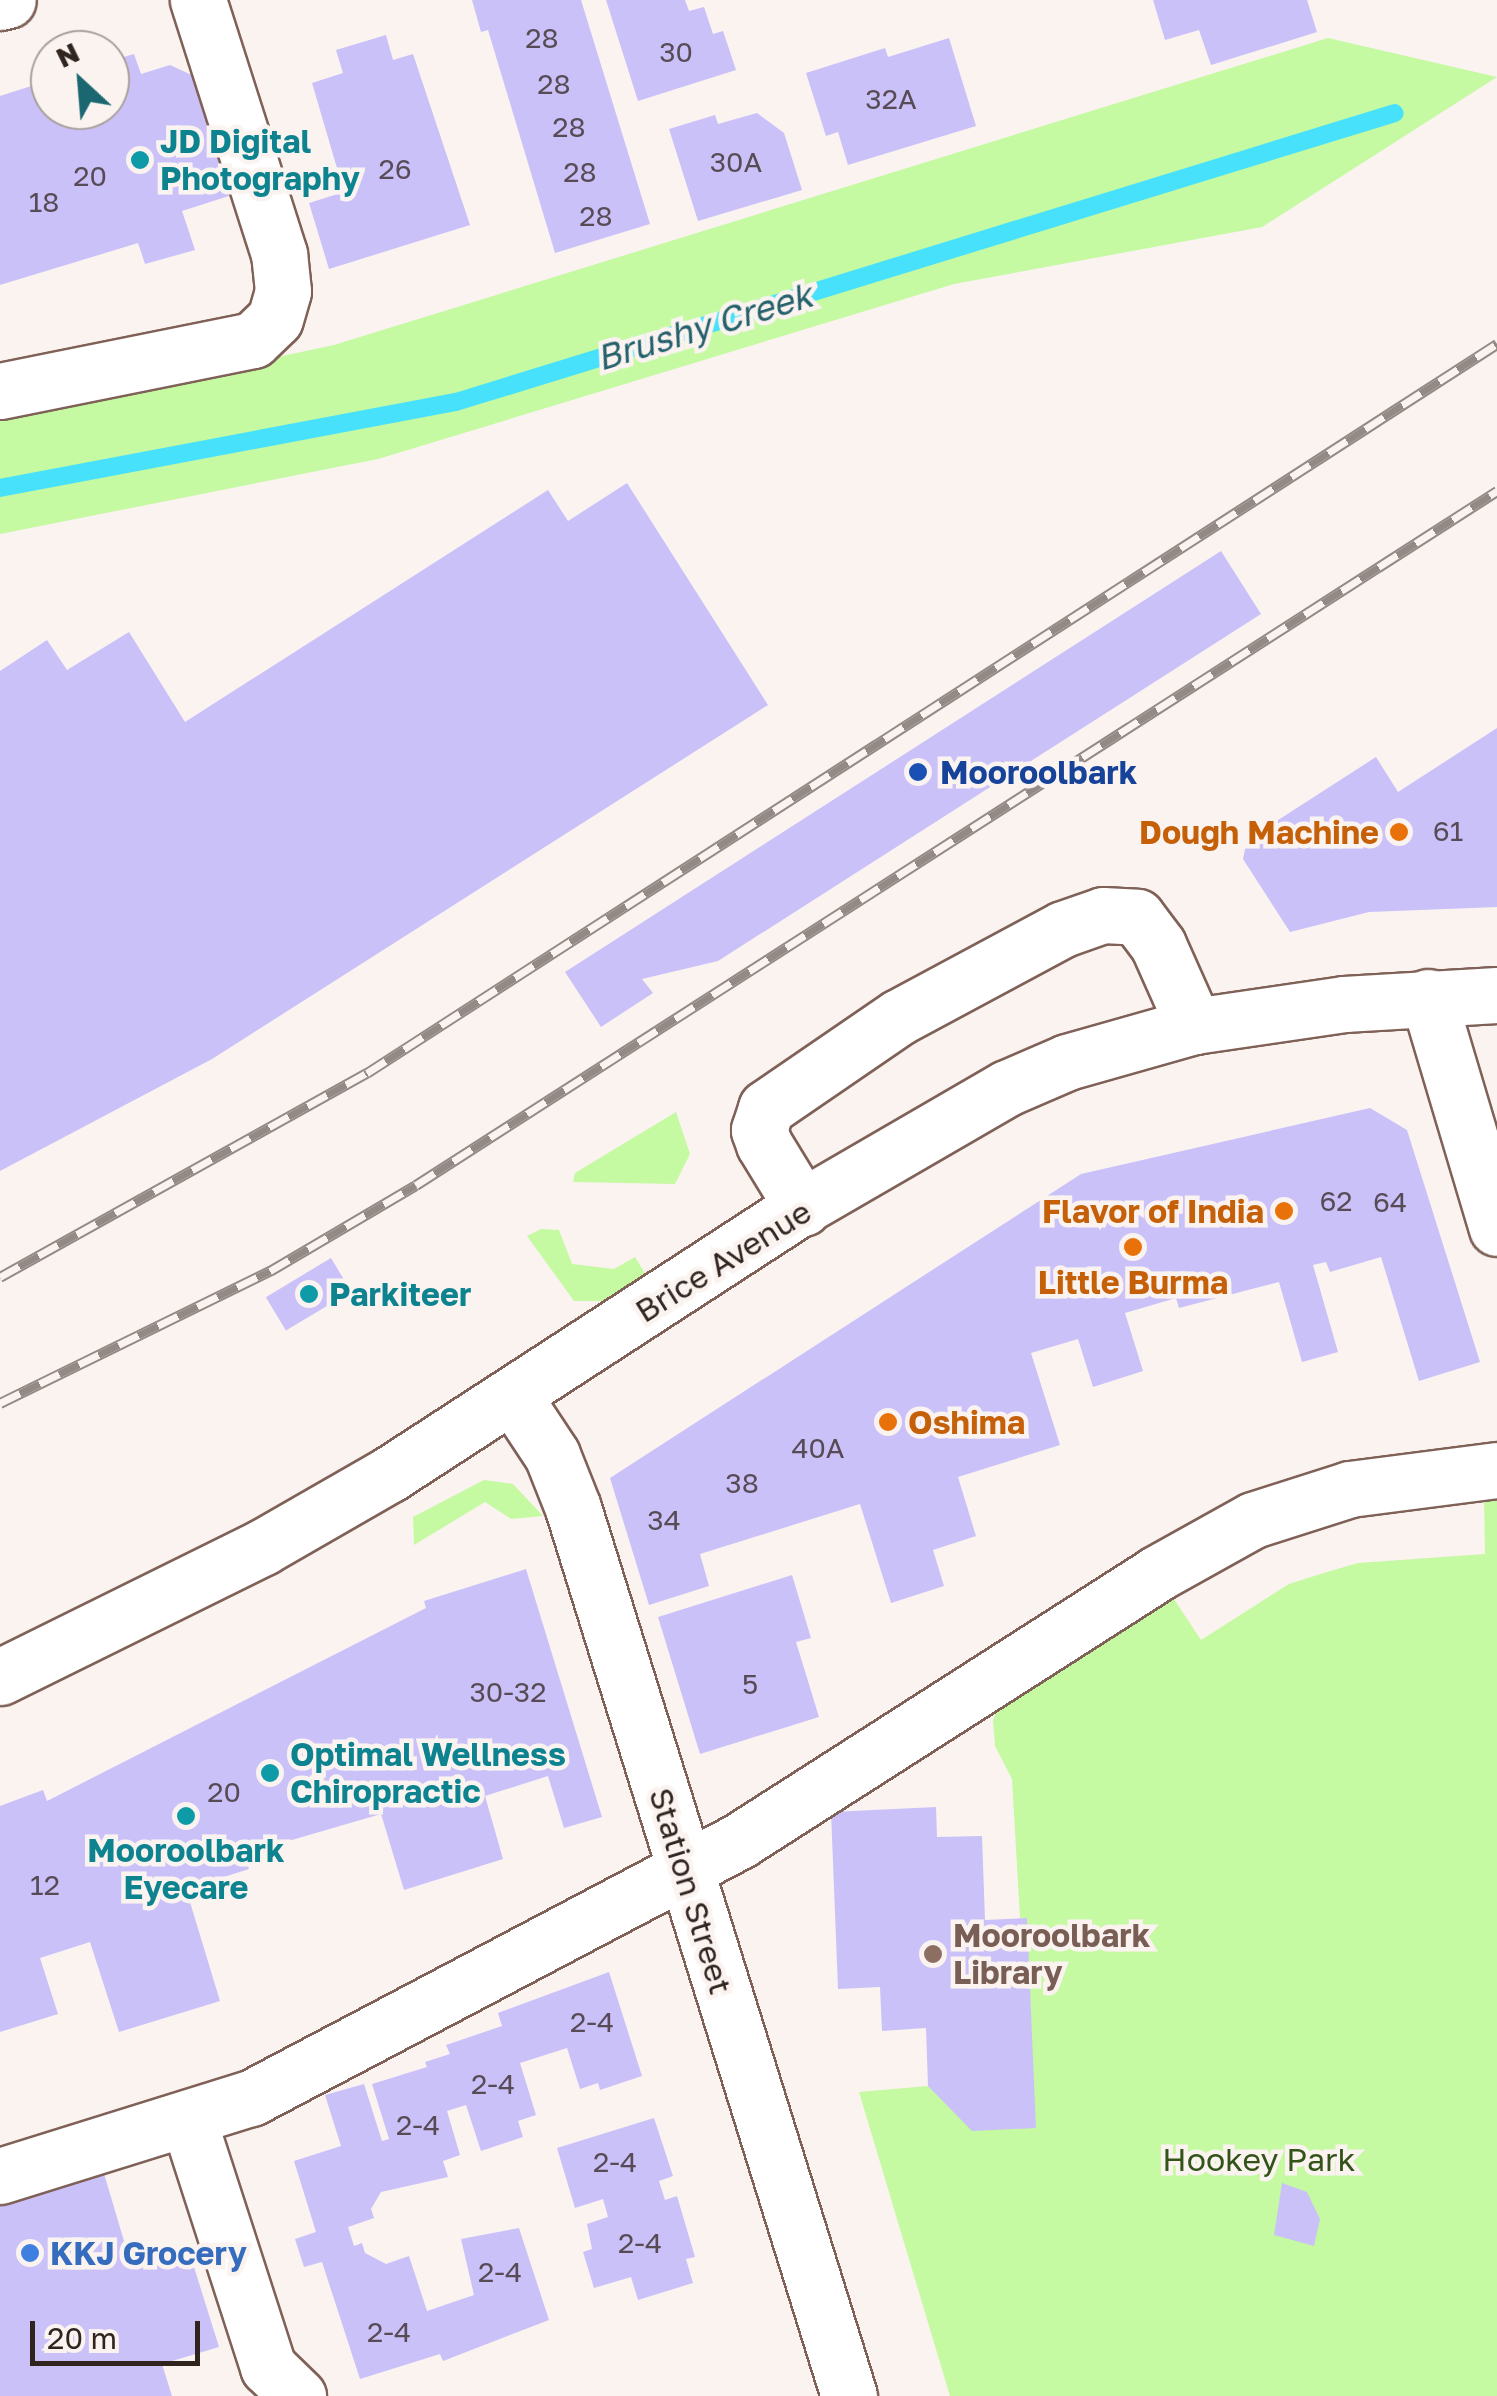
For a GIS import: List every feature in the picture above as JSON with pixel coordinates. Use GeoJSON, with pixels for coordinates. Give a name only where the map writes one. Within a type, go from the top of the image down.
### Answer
{"type":"FeatureCollection","features":[{"type":"Feature","properties":{"kind":"street"},"geometry":{"type":"LineString","coordinates":[[0,2],[8,0]]}},
{"type":"Feature","properties":{"kind":"street"},"geometry":{"type":"LineString","coordinates":[[0,391],[253,340],[275,319],[283,291],[280,254],[198,0]]}},
{"type":"Feature","properties":{"kind":"street"},"geometry":{"type":"LineString","coordinates":[[803,1208],[764,1144],[760,1130],[766,1108],[900,1018],[1063,929],[1104,915],[1136,918],[1158,945],[1194,1026]]}},
{"type":"Feature","properties":{"kind":"street","name":"Brice Avenue"},"geometry":{"type":"LineString","coordinates":[[0,1677],[263,1547],[513,1396],[803,1208],[1007,1088],[1067,1062],[1194,1026],[1428,997],[1497,994]]}},
{"type":"Feature","properties":{"kind":"street"},"geometry":{"type":"LineString","coordinates":[[1428,997],[1497,1228]]}},
{"type":"Feature","properties":{"kind":"street","name":"Station Street"},"geometry":{"type":"LineString","coordinates":[[513,1396],[561,1475],[849,2396]]}},
{"type":"Feature","properties":{"kind":"street"},"geometry":{"type":"LineString","coordinates":[[0,2176],[251,2098],[740,1841],[1156,1574],[1253,1520],[1350,1490],[1497,1470]]}},
{"type":"Feature","properties":{"kind":"street"},"geometry":{"type":"LineString","coordinates":[[188,2119],[268,2367],[298,2396]]}},
{"type":"Feature","properties":{"kind":"green space"},"geometry":{"type":"Polygon","coordinates":[[[1328,38],[1497,77],[1262,227],[954,284],[378,459],[0,534],[0,416],[334,345],[1328,38]]]}},
{"type":"Feature","properties":{"kind":"green space"},"geometry":{"type":"Polygon","coordinates":[[[676,1112],[690,1154],[675,1184],[573,1182],[575,1173],[676,1112]]]}},
{"type":"Feature","properties":{"kind":"green space"},"geometry":{"type":"Polygon","coordinates":[[[541,1229],[559,1230],[572,1264],[614,1269],[635,1257],[646,1275],[602,1301],[574,1301],[527,1236],[541,1229]]]}},
{"type":"Feature","properties":{"kind":"green space"},"geometry":{"type":"Polygon","coordinates":[[[484,1480],[513,1484],[543,1516],[511,1519],[485,1502],[414,1545],[413,1517],[484,1480]]]}},
{"type":"Feature","properties":{"kind":"green space","name":"Hookey Park"},"geometry":{"type":"Polygon","coordinates":[[[1497,1489],[1497,2396],[950,2396],[859,2092],[928,2086],[1027,1919],[1020,1918],[1012,1779],[995,1746],[993,1720],[1002,1698],[1166,1587],[1201,1640],[1289,1584],[1327,1572],[1358,1563],[1485,1554],[1484,1492],[1497,1489]]]}},
{"type":"Feature","properties":{"kind":"building"},"geometry":{"type":"Polygon","coordinates":[[[472,0],[581,0],[650,224],[555,253],[488,30],[481,32],[472,0]]]}},
{"type":"Feature","properties":{"kind":"building"},"geometry":{"type":"Polygon","coordinates":[[[606,0],[685,0],[689,11],[704,7],[713,34],[723,31],[736,70],[638,101],[606,0]]]}},
{"type":"Feature","properties":{"kind":"building"},"geometry":{"type":"Polygon","coordinates":[[[1153,0],[1307,0],[1317,32],[1211,65],[1199,30],[1165,40],[1153,0]]]}},
{"type":"Feature","properties":{"kind":"building"},"geometry":{"type":"Polygon","coordinates":[[[386,35],[393,60],[413,54],[470,225],[329,269],[309,203],[344,192],[312,83],[343,73],[336,50],[386,35]]]}},
{"type":"Feature","properties":{"kind":"building"},"geometry":{"type":"Polygon","coordinates":[[[949,38],[976,126],[848,165],[838,132],[826,136],[806,73],[885,48],[888,57],[949,38]]]}},
{"type":"Feature","properties":{"kind":"building"},"geometry":{"type":"Polygon","coordinates":[[[134,54],[141,74],[170,65],[196,77],[232,195],[182,211],[195,250],[145,264],[138,243],[0,285],[0,96],[30,86],[30,130],[130,130],[130,55],[134,54]]]}},
{"type":"Feature","properties":{"kind":"building"},"geometry":{"type":"Polygon","coordinates":[[[757,113],[784,133],[802,190],[698,221],[669,129],[715,115],[718,124],[757,113]]]}},
{"type":"Feature","properties":{"kind":"building"},"geometry":{"type":"Polygon","coordinates":[[[627,483],[768,705],[212,1059],[0,1171],[0,671],[47,640],[67,670],[129,632],[185,722],[548,490],[568,521],[627,483]]]}},
{"type":"Feature","properties":{"kind":"building"},"geometry":{"type":"Polygon","coordinates":[[[1221,551],[1261,614],[718,961],[642,979],[653,993],[601,1027],[565,972],[1221,551]]]}},
{"type":"Feature","properties":{"kind":"building"},"geometry":{"type":"Polygon","coordinates":[[[1497,728],[1497,907],[1369,912],[1290,932],[1243,859],[1247,840],[1376,757],[1398,792],[1497,728]]]}},
{"type":"Feature","properties":{"kind":"building"},"geometry":{"type":"Polygon","coordinates":[[[1370,1108],[1407,1130],[1480,1362],[1419,1381],[1381,1257],[1330,1272],[1326,1262],[1313,1265],[1338,1352],[1302,1362],[1279,1282],[1179,1308],[1176,1298],[1125,1313],[1143,1371],[1093,1387],[1078,1339],[1031,1353],[1060,1445],[958,1477],[976,1536],[933,1550],[944,1586],[891,1603],[860,1504],[700,1554],[709,1586],[649,1605],[610,1478],[1081,1174],[1370,1108]]]}},
{"type":"Feature","properties":{"kind":"building","name":"Parkiteer"},"geometry":{"type":"Polygon","coordinates":[[[331,1258],[351,1291],[286,1331],[266,1297],[331,1258]]]}},
{"type":"Feature","properties":{"kind":"building"},"geometry":{"type":"Polygon","coordinates":[[[526,1569],[602,1817],[564,1828],[548,1776],[485,1796],[503,1859],[404,1890],[381,1814],[244,1854],[249,1869],[186,1889],[220,2001],[119,2032],[90,1942],[40,1958],[58,2014],[0,2032],[0,1806],[43,1790],[47,1801],[426,1608],[424,1601],[526,1569]]]}},
{"type":"Feature","properties":{"kind":"building"},"geometry":{"type":"Polygon","coordinates":[[[792,1575],[811,1638],[796,1642],[819,1717],[700,1754],[658,1617],[792,1575]]]}},
{"type":"Feature","properties":{"kind":"building","name":"Mooroolbark Library"},"geometry":{"type":"Polygon","coordinates":[[[936,1807],[937,1837],[982,1836],[985,1920],[1027,1918],[1036,2128],[972,2131],[928,2086],[926,2028],[882,2031],[880,1987],[838,1989],[831,1812],[936,1807]]]}},
{"type":"Feature","properties":{"kind":"building"},"geometry":{"type":"Polygon","coordinates":[[[609,1972],[642,2076],[600,2090],[598,2083],[580,2089],[567,2048],[520,2063],[536,2115],[518,2121],[523,2137],[481,2151],[466,2105],[447,2111],[460,2155],[443,2161],[448,2177],[381,2192],[371,2209],[374,2218],[348,2227],[354,2246],[362,2243],[365,2253],[386,2264],[409,2256],[427,2311],[474,2295],[461,2239],[519,2228],[549,2320],[443,2361],[440,2354],[360,2379],[322,2262],[304,2267],[295,2239],[316,2232],[294,2161],[341,2146],[325,2095],[364,2084],[382,2141],[389,2139],[372,2084],[427,2067],[425,2062],[450,2054],[446,2045],[502,2026],[498,2013],[609,1972]]]}},
{"type":"Feature","properties":{"kind":"building"},"geometry":{"type":"Polygon","coordinates":[[[654,2118],[673,2176],[659,2181],[665,2200],[677,2196],[695,2257],[686,2259],[693,2283],[638,2300],[631,2277],[594,2288],[583,2252],[592,2249],[587,2224],[608,2217],[603,2199],[575,2208],[557,2148],[654,2118]]]}},
{"type":"Feature","properties":{"kind":"building"},"geometry":{"type":"Polygon","coordinates":[[[100,2160],[132,2268],[189,2251],[219,2347],[162,2364],[172,2396],[0,2396],[0,2190],[100,2160]]]}},
{"type":"Feature","properties":{"kind":"building"},"geometry":{"type":"Polygon","coordinates":[[[1282,2183],[1307,2192],[1320,2219],[1314,2246],[1274,2235],[1282,2183]]]}},
{"type":"Feature","properties":{"kind":"waterway","name":"Brushy Creek"},"geometry":{"type":"LineString","coordinates":[[0,488],[456,402],[1395,113]]}},
{"type":"Feature","properties":{"kind":"railway"},"geometry":{"type":"LineString","coordinates":[[0,1277],[367,1073],[1497,344]]}},
{"type":"Feature","properties":{"kind":"railway"},"geometry":{"type":"LineString","coordinates":[[0,1403],[270,1271],[416,1185],[1497,491]]}},
{"type":"Feature","properties":{"kind":"place","name":"JD Digital Photography"},"geometry":{"type":"Point","coordinates":[140,160]}},
{"type":"Feature","properties":{"kind":"place","name":"Mooroolbark"},"geometry":{"type":"Point","coordinates":[918,772]}},
{"type":"Feature","properties":{"kind":"place","name":"Dough Machine"},"geometry":{"type":"Point","coordinates":[1399,832]}},
{"type":"Feature","properties":{"kind":"place","name":"Flavor of India"},"geometry":{"type":"Point","coordinates":[1284,1211]}},
{"type":"Feature","properties":{"kind":"place","name":"Little Burma"},"geometry":{"type":"Point","coordinates":[1133,1247]}},
{"type":"Feature","properties":{"kind":"place","name":"Parkiteer"},"geometry":{"type":"Point","coordinates":[309,1294]}},
{"type":"Feature","properties":{"kind":"place","name":"Oshima"},"geometry":{"type":"Point","coordinates":[888,1422]}},
{"type":"Feature","properties":{"kind":"place","name":"Optimal Wellness Chiropractic"},"geometry":{"type":"Point","coordinates":[270,1773]}},
{"type":"Feature","properties":{"kind":"place","name":"Mooroolbark Eyecare"},"geometry":{"type":"Point","coordinates":[186,1816]}},
{"type":"Feature","properties":{"kind":"place","name":"Mooroolbark Library"},"geometry":{"type":"Point","coordinates":[933,1954]}},
{"type":"Feature","properties":{"kind":"place","name":"KKJ Grocery"},"geometry":{"type":"Point","coordinates":[30,2253]}}]}
